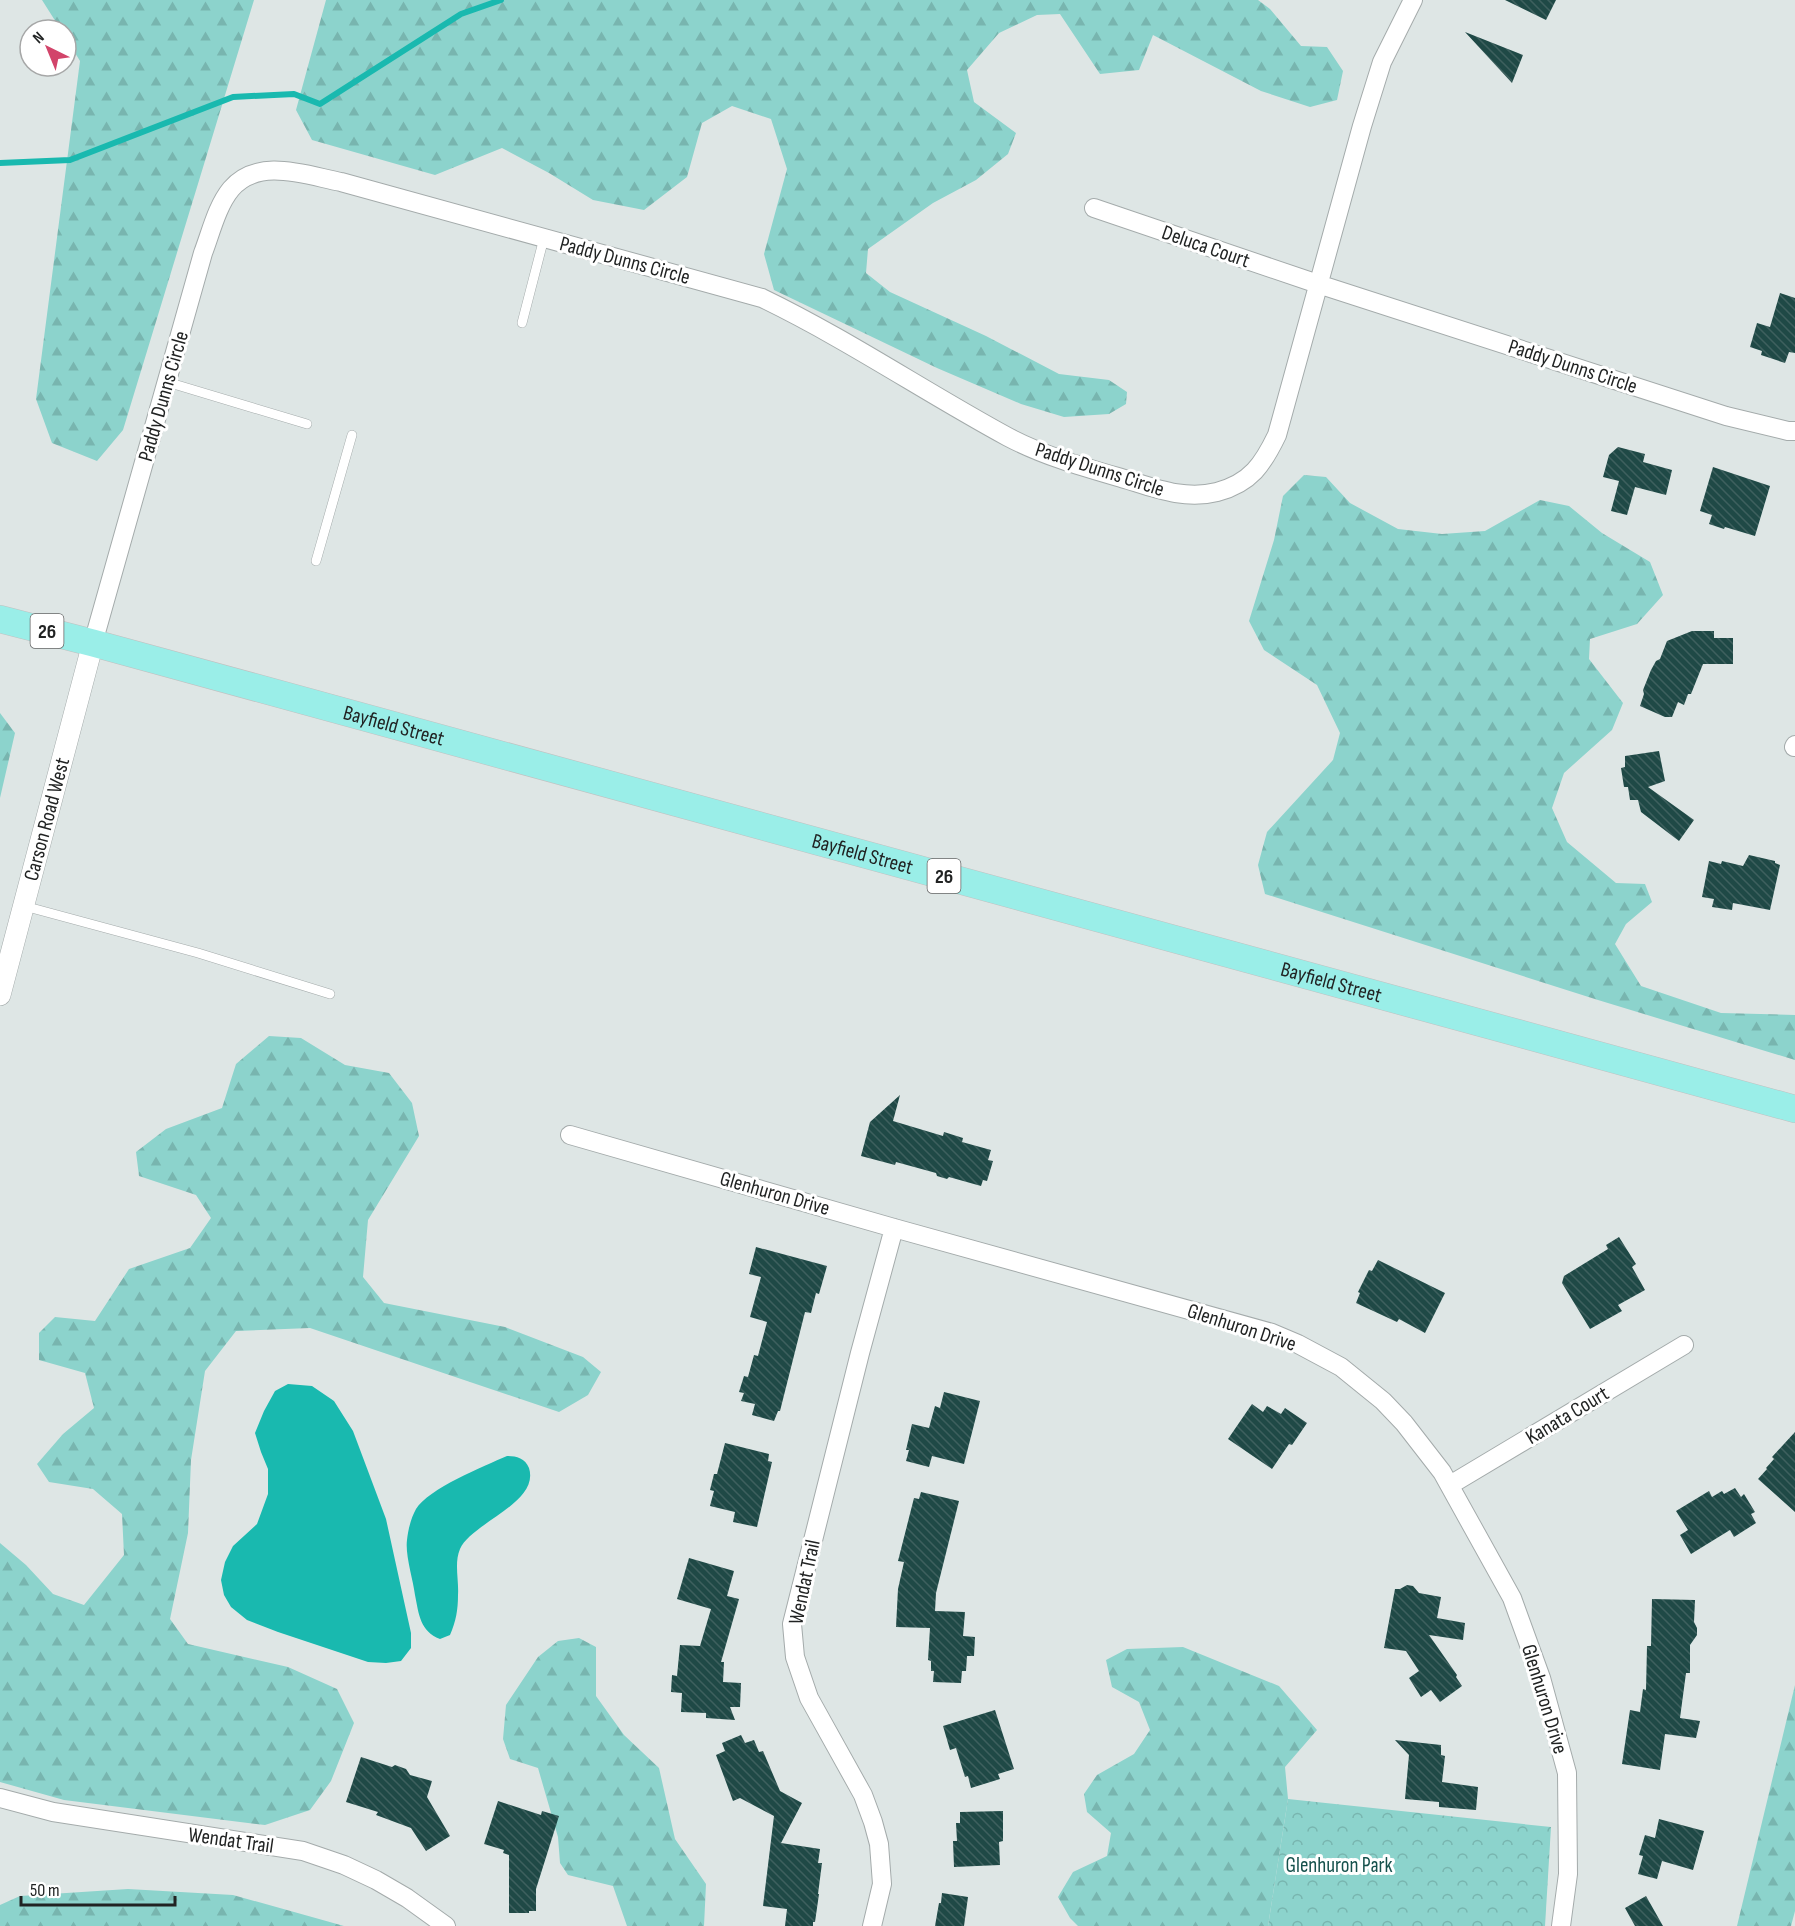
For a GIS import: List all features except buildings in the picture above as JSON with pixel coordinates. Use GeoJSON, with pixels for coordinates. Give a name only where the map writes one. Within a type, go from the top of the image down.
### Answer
{"type":"FeatureCollection","features":[{"type":"Feature","properties":{"kind":"main road","name":"Bayfield Street"},"geometry":{"type":"LineString","coordinates":[[0,619],[1795,1109]]}},
{"type":"Feature","properties":{"kind":"street","name":"Paddy Dunns Circle"},"geometry":{"type":"LineString","coordinates":[[93,643],[203,253],[220,209],[231,189],[247,176],[259,171],[277,170],[340,182],[762,298],[806,319],[1009,437],[1059,460],[1171,493],[1186,495],[1216,492],[1231,487],[1245,479],[1265,459],[1277,435],[1362,126],[1382,62],[1413,0]]}},
{"type":"Feature","properties":{"kind":"street","name":"Deluca Court"},"geometry":{"type":"LineString","coordinates":[[1094,208],[1318,284]]}},
{"type":"Feature","properties":{"kind":"street","name":"Paddy Dunns Circle"},"geometry":{"type":"LineString","coordinates":[[1318,284],[1726,416],[1795,431]]}},
{"type":"Feature","properties":{"kind":"street","name":"Carson Road West"},"geometry":{"type":"LineString","coordinates":[[0,995],[93,643]]}},
{"type":"Feature","properties":{"kind":"street","name":"Glenhuron Drive"},"geometry":{"type":"LineString","coordinates":[[570,1135],[1272,1333],[1341,1367],[1383,1401],[1424,1447],[1450,1485],[1512,1598],[1541,1678],[1567,1773],[1568,1874],[1561,1926]]}},
{"type":"Feature","properties":{"kind":"street","name":"Wendat Trail"},"geometry":{"type":"LineString","coordinates":[[872,1926],[882,1884],[879,1844],[863,1795],[809,1698],[795,1657],[792,1624],[894,1228]]}},
{"type":"Feature","properties":{"kind":"street","name":"Kanata Court"},"geometry":{"type":"LineString","coordinates":[[1450,1485],[1684,1346]]}},
{"type":"Feature","properties":{"kind":"street","name":"Wendat Trail"},"geometry":{"type":"LineString","coordinates":[[0,1798],[53,1812],[303,1851],[344,1865],[376,1880],[446,1926]]}},
{"type":"Feature","properties":{"kind":"lane"},"geometry":{"type":"LineString","coordinates":[[522,323],[544,238]]}},
{"type":"Feature","properties":{"kind":"lane"},"geometry":{"type":"LineString","coordinates":[[167,382],[308,424]]}},
{"type":"Feature","properties":{"kind":"lane"},"geometry":{"type":"LineString","coordinates":[[316,561],[352,435]]}},
{"type":"Feature","properties":{"kind":"lane"},"geometry":{"type":"LineString","coordinates":[[24,906],[198,953],[330,994]]}},
{"type":"Feature","properties":{"kind":"green space"},"geometry":{"type":"Polygon","coordinates":[[[42,0],[254,0],[123,430],[97,461],[52,443],[36,399],[80,61],[78,58],[78,18],[53,18],[42,0]]]}},
{"type":"Feature","properties":{"kind":"green space"},"geometry":{"type":"Polygon","coordinates":[[[326,0],[1258,0],[1270,9],[1301,46],[1327,47],[1343,71],[1337,100],[1310,107],[1261,91],[1153,35],[1139,70],[1100,74],[1060,14],[1037,15],[999,33],[967,70],[974,102],[1016,133],[1008,154],[976,180],[933,203],[868,249],[866,273],[890,292],[986,336],[1059,374],[1109,380],[1127,392],[1126,404],[1109,414],[1064,417],[1021,404],[937,368],[774,290],[764,254],[787,169],[771,119],[732,106],[702,123],[687,177],[644,210],[593,200],[502,148],[435,175],[312,140],[296,110],[326,0]]]}},
{"type":"Feature","properties":{"kind":"green space"},"geometry":{"type":"Polygon","coordinates":[[[1304,475],[1326,477],[1350,503],[1398,529],[1442,534],[1485,531],[1540,500],[1569,506],[1602,533],[1650,562],[1663,595],[1637,624],[1590,639],[1589,659],[1623,703],[1612,730],[1564,773],[1552,808],[1567,842],[1616,883],[1645,884],[1652,902],[1626,924],[1615,944],[1641,986],[1721,1013],[1795,1015],[1795,1060],[1265,894],[1258,865],[1267,832],[1333,760],[1340,733],[1317,685],[1264,650],[1249,621],[1274,540],[1283,496],[1304,475]]]}},
{"type":"Feature","properties":{"kind":"green space"},"geometry":{"type":"Polygon","coordinates":[[[0,713],[15,733],[0,798],[0,713]]]}},
{"type":"Feature","properties":{"kind":"green space"},"geometry":{"type":"Polygon","coordinates":[[[269,1036],[301,1038],[345,1065],[389,1073],[412,1103],[419,1136],[368,1220],[363,1277],[384,1303],[505,1327],[583,1357],[601,1372],[588,1395],[559,1412],[310,1328],[236,1331],[205,1371],[191,1460],[188,1533],[170,1619],[188,1644],[288,1667],[337,1689],[354,1723],[331,1781],[310,1810],[265,1825],[64,1800],[0,1782],[0,1543],[26,1565],[53,1594],[84,1605],[124,1555],[122,1514],[93,1489],[49,1482],[37,1464],[63,1434],[94,1408],[85,1373],[39,1360],[39,1333],[55,1317],[95,1321],[129,1269],[190,1248],[211,1218],[196,1195],[139,1176],[136,1152],[166,1129],[222,1108],[236,1064],[269,1036]]]}},
{"type":"Feature","properties":{"kind":"green space"},"geometry":{"type":"Polygon","coordinates":[[[579,1638],[596,1647],[596,1696],[624,1735],[659,1768],[675,1839],[706,1884],[704,1926],[627,1926],[613,1886],[568,1875],[560,1863],[558,1837],[538,1768],[510,1759],[503,1739],[506,1705],[538,1657],[558,1641],[579,1638]]]}},
{"type":"Feature","properties":{"kind":"green space"},"geometry":{"type":"Polygon","coordinates":[[[1183,1647],[1279,1686],[1317,1730],[1285,1767],[1288,1799],[1268,1926],[1078,1926],[1070,1918],[1058,1897],[1073,1872],[1107,1856],[1111,1833],[1087,1812],[1084,1794],[1097,1775],[1134,1754],[1150,1730],[1139,1702],[1112,1687],[1106,1660],[1127,1649],[1183,1647]]]}},
{"type":"Feature","properties":{"kind":"green space"},"geometry":{"type":"Polygon","coordinates":[[[1795,1685],[1795,1911],[1791,1926],[1737,1926],[1795,1685]]]}},
{"type":"Feature","properties":{"kind":"green space","name":"Glenhuron Park"},"geometry":{"type":"Polygon","coordinates":[[[1288,1799],[1551,1827],[1545,1926],[1268,1926],[1288,1799]]]}},
{"type":"Feature","properties":{"kind":"green space"},"geometry":{"type":"Polygon","coordinates":[[[128,1889],[233,1895],[344,1926],[0,1926],[0,1905],[20,1896],[128,1889]]]}},
{"type":"Feature","properties":{"kind":"water"},"geometry":{"type":"Polygon","coordinates":[[[288,1384],[312,1386],[334,1401],[353,1431],[386,1519],[411,1633],[411,1648],[401,1661],[368,1662],[278,1632],[247,1620],[231,1607],[224,1595],[221,1580],[225,1562],[233,1546],[257,1524],[268,1494],[268,1469],[255,1433],[275,1391],[288,1384]]]}},
{"type":"Feature","properties":{"kind":"water"},"geometry":{"type":"Polygon","coordinates":[[[507,1456],[517,1457],[525,1462],[529,1468],[530,1480],[524,1492],[515,1502],[477,1530],[460,1549],[457,1560],[458,1606],[454,1625],[450,1635],[440,1639],[424,1627],[418,1609],[407,1546],[413,1516],[422,1501],[444,1486],[507,1456]]]}},
{"type":"Feature","properties":{"kind":"waterway"},"geometry":{"type":"LineString","coordinates":[[0,163],[70,160],[233,97],[294,94],[320,104],[461,14],[501,0]]}}]}
